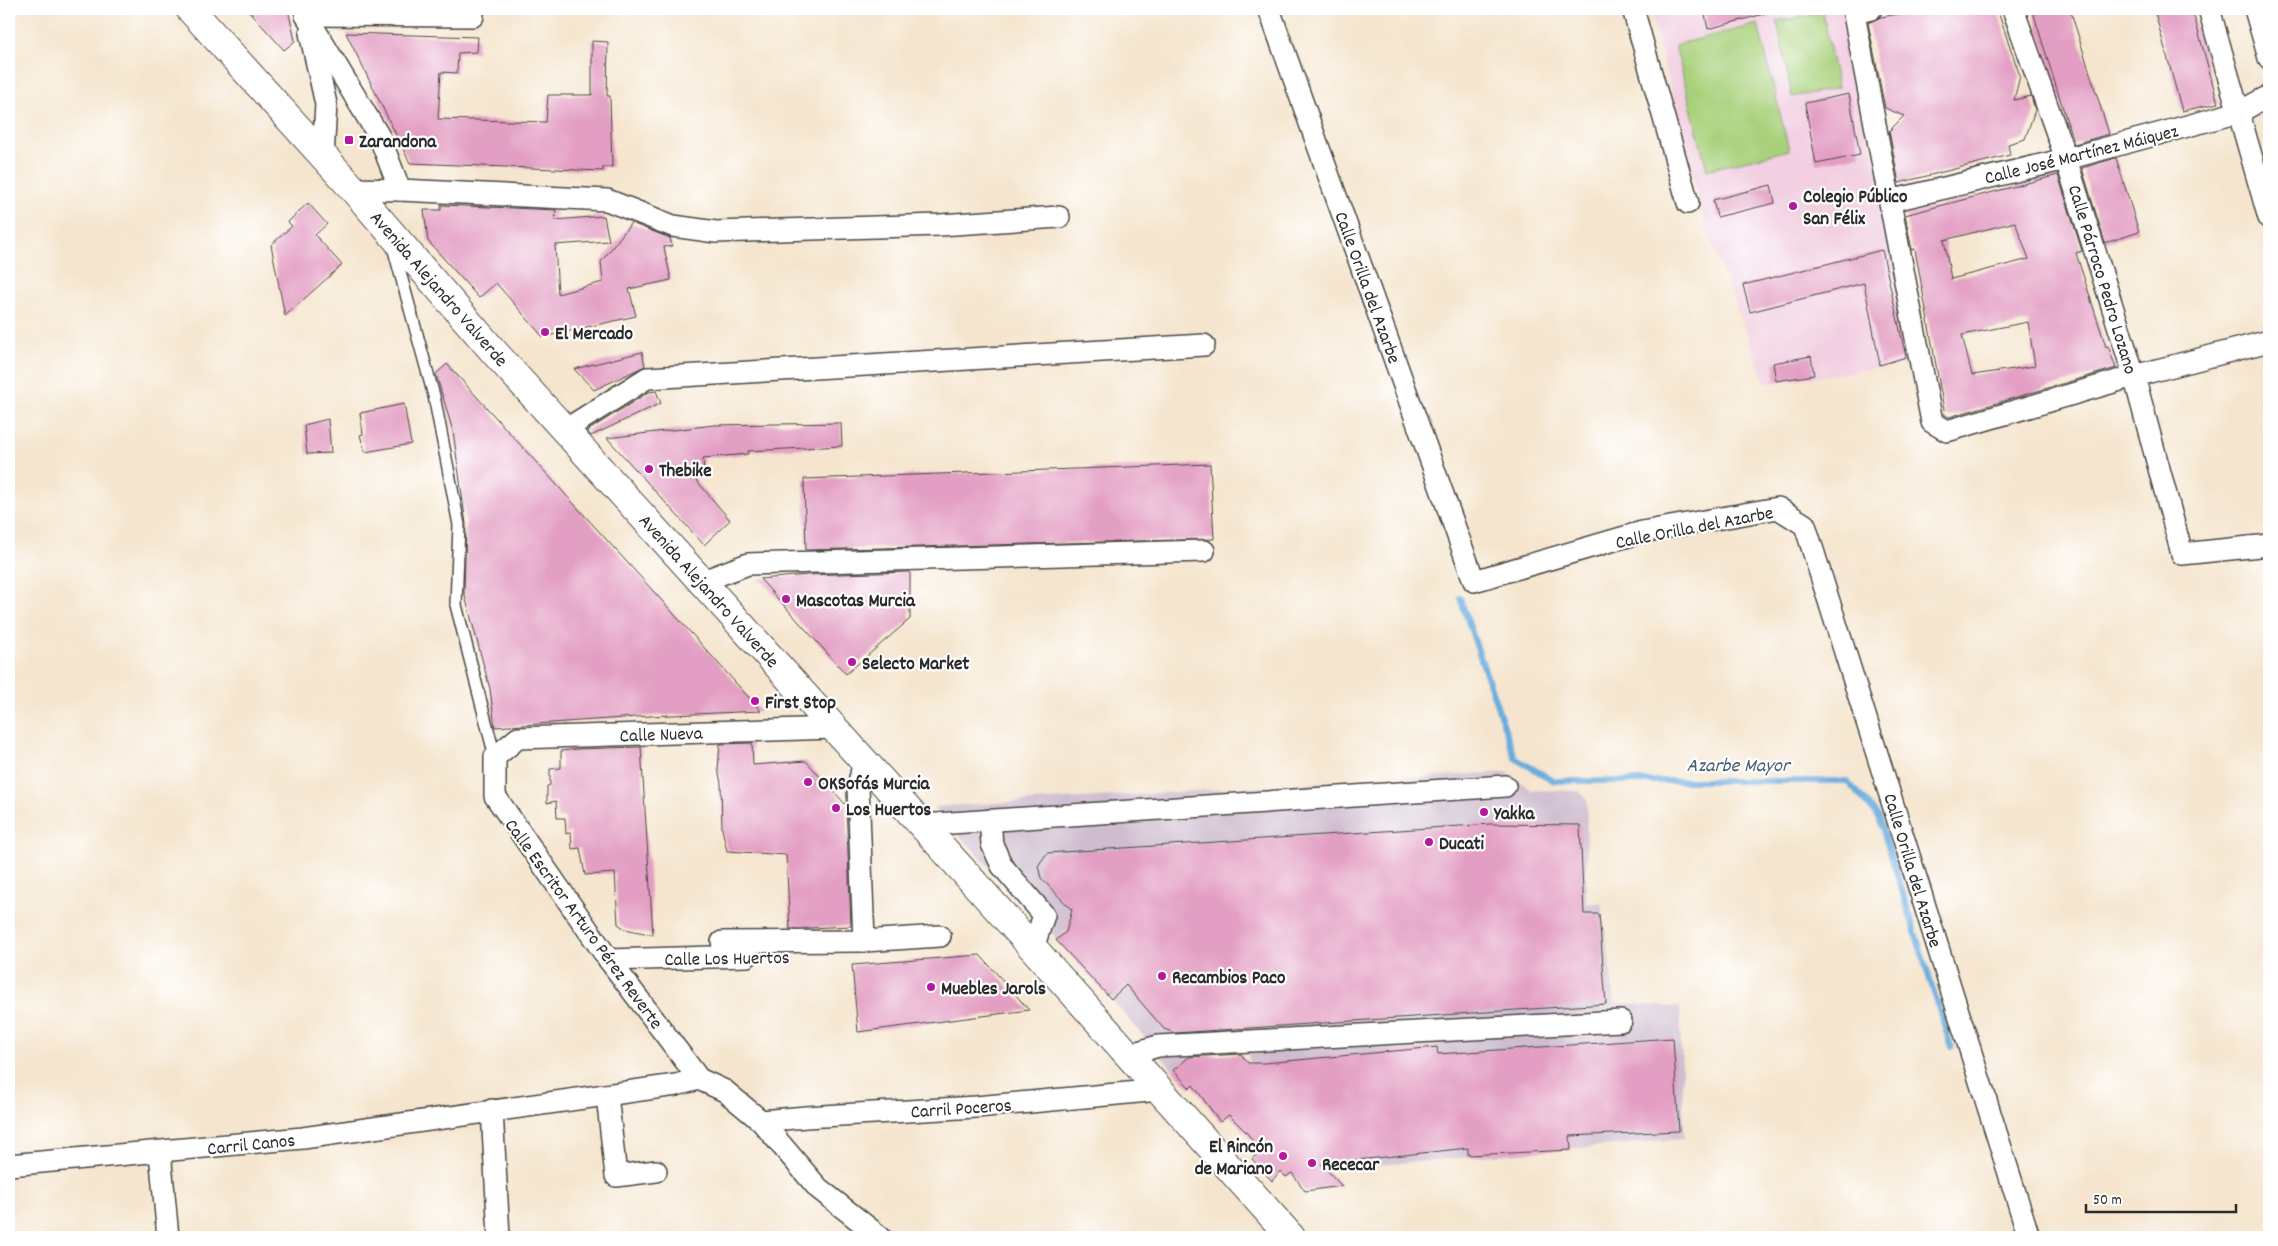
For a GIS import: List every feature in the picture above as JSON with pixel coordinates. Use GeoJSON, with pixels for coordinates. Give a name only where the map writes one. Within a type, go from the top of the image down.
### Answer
{"type":"FeatureCollection","features":[{"type":"Feature","properties":{"kind":"main road","name":"Avenida Alejandro Valverde"},"geometry":{"type":"LineString","coordinates":[[190,9],[1291,1237]]}},
{"type":"Feature","properties":{"kind":"street"},"geometry":{"type":"LineString","coordinates":[[305,12],[473,16],[473,9]]}},
{"type":"Feature","properties":{"kind":"street","name":"Calle Orilla del Azarbe"},"geometry":{"type":"LineString","coordinates":[[1269,9],[1474,581],[1642,532],[1778,508],[1805,525],[2029,1237]]}},
{"type":"Feature","properties":{"kind":"street"},"geometry":{"type":"LineString","coordinates":[[1633,9],[1688,203]]}},
{"type":"Feature","properties":{"kind":"street","name":"Calle Párroco Pedro Lozano"},"geometry":{"type":"LineString","coordinates":[[2013,9],[2066,159],[2134,376],[2182,554],[2269,545]]}},
{"type":"Feature","properties":{"kind":"street"},"geometry":{"type":"LineString","coordinates":[[2209,9],[2269,218]]}},
{"type":"Feature","properties":{"kind":"street"},"geometry":{"type":"LineString","coordinates":[[2255,9],[2269,58]]}},
{"type":"Feature","properties":{"kind":"street"},"geometry":{"type":"LineString","coordinates":[[1859,10],[1890,201],[1932,422],[1947,431],[2134,376],[2269,340]]}},
{"type":"Feature","properties":{"kind":"street"},"geometry":{"type":"LineString","coordinates":[[305,12],[326,104],[323,157]]}},
{"type":"Feature","properties":{"kind":"street"},"geometry":{"type":"LineString","coordinates":[[305,12],[380,138],[400,190]]}},
{"type":"Feature","properties":{"kind":"street","name":"Calle José Martínez Máiquez"},"geometry":{"type":"LineString","coordinates":[[1890,201],[2066,159],[2239,112],[2269,96]]}},
{"type":"Feature","properties":{"kind":"street"},"geometry":{"type":"LineString","coordinates":[[353,189],[607,200],[673,226],[716,232],[940,225],[1059,217]]}},
{"type":"Feature","properties":{"kind":"street"},"geometry":{"type":"LineString","coordinates":[[566,430],[647,378],[1204,345]]}},
{"type":"Feature","properties":{"kind":"street"},"geometry":{"type":"LineString","coordinates":[[703,581],[748,564],[1204,551]]}},
{"type":"Feature","properties":{"kind":"street","name":"Calle Nueva"},"geometry":{"type":"LineString","coordinates":[[495,758],[518,738],[834,728]]}},
{"type":"Feature","properties":{"kind":"street","name":"Calle Escritor Arturo Pérez Reverte"},"geometry":{"type":"LineString","coordinates":[[495,758],[495,796],[609,960],[699,1080]]}},
{"type":"Feature","properties":{"kind":"street"},"geometry":{"type":"LineString","coordinates":[[864,761],[858,787],[864,941]]}},
{"type":"Feature","properties":{"kind":"street"},"geometry":{"type":"LineString","coordinates":[[921,825],[1505,786]]}},
{"type":"Feature","properties":{"kind":"street"},"geometry":{"type":"LineString","coordinates":[[990,820],[992,844],[1002,866],[1044,915],[1033,948]]}},
{"type":"Feature","properties":{"kind":"street","name":"Calle Los Huertos"},"geometry":{"type":"LineString","coordinates":[[722,942],[864,941],[940,936]]}},
{"type":"Feature","properties":{"kind":"street","name":"Calle Los Huertos"},"geometry":{"type":"LineString","coordinates":[[609,960],[844,954]]}},
{"type":"Feature","properties":{"kind":"street"},"geometry":{"type":"LineString","coordinates":[[1128,1055],[1158,1046],[1621,1021]]}},
{"type":"Feature","properties":{"kind":"street"},"geometry":{"type":"LineString","coordinates":[[699,1080],[725,1091],[761,1121],[818,1188],[880,1237]]}},
{"type":"Feature","properties":{"kind":"street","name":"Carril Canos"},"geometry":{"type":"LineString","coordinates":[[9,1165],[302,1138],[676,1085],[699,1080]]}},
{"type":"Feature","properties":{"kind":"street","name":"Carril Poceros"},"geometry":{"type":"LineString","coordinates":[[761,1121],[976,1107],[1160,1090]]}},
{"type":"Feature","properties":{"kind":"street"},"geometry":{"type":"LineString","coordinates":[[607,1095],[616,1176],[656,1172]]}},
{"type":"Feature","properties":{"kind":"street"},"geometry":{"type":"LineString","coordinates":[[492,1110],[499,1237]]}},
{"type":"Feature","properties":{"kind":"street"},"geometry":{"type":"LineString","coordinates":[[160,1152],[168,1237]]}},
{"type":"Feature","properties":{"kind":"lane"},"geometry":{"type":"LineString","coordinates":[[388,230],[434,396],[459,525],[456,605],[495,758]]}},
{"type":"Feature","properties":{"kind":"shaded area","name":"Colegio Público San Félix"},"geometry":{"type":"Polygon","coordinates":[[[1650,9],[1802,9],[1803,12],[1818,9],[1846,9],[1915,363],[1766,384],[1706,228],[1650,9]]]}},
{"type":"Feature","properties":{"kind":"shaded area"},"geometry":{"type":"Polygon","coordinates":[[[1507,772],[1531,790],[1579,791],[1587,799],[1586,904],[1601,903],[1615,1003],[1680,1007],[1684,1139],[1342,1168],[1251,1066],[1246,1050],[1196,1050],[1173,1070],[1111,999],[1151,965],[1078,926],[1067,929],[1057,939],[933,807],[1507,772]]]}},
{"type":"Feature","properties":{"kind":"green space"},"geometry":{"type":"Polygon","coordinates":[[[1823,13],[1838,88],[1792,97],[1777,21],[1823,13]]]}},
{"type":"Feature","properties":{"kind":"green space"},"geometry":{"type":"Polygon","coordinates":[[[1758,24],[1789,150],[1707,170],[1675,45],[1758,24]]]}},
{"type":"Feature","properties":{"kind":"building"},"geometry":{"type":"Polygon","coordinates":[[[247,9],[288,9],[295,41],[284,50],[247,9]]]}},
{"type":"Feature","properties":{"kind":"building"},"geometry":{"type":"Polygon","coordinates":[[[1704,9],[1763,9],[1764,14],[1708,29],[1704,9]]]}},
{"type":"Feature","properties":{"kind":"building"},"geometry":{"type":"Polygon","coordinates":[[[1915,9],[1997,9],[2020,76],[2014,100],[2031,96],[2035,110],[2025,139],[2008,144],[2010,155],[1899,183],[1889,131],[1904,116],[1885,108],[1868,23],[1881,17],[1916,11],[1915,9]]]}},
{"type":"Feature","properties":{"kind":"building"},"geometry":{"type":"Polygon","coordinates":[[[2032,9],[2070,9],[2109,134],[2074,144],[2032,9]]]}},
{"type":"Feature","properties":{"kind":"building"},"geometry":{"type":"Polygon","coordinates":[[[2154,9],[2192,9],[2218,103],[2182,111],[2154,9]]]}},
{"type":"Feature","properties":{"kind":"building"},"geometry":{"type":"Polygon","coordinates":[[[346,33],[478,37],[477,52],[458,53],[457,73],[441,72],[438,119],[546,122],[548,95],[592,95],[592,41],[608,42],[607,96],[610,96],[612,167],[603,167],[603,171],[410,163],[346,33]]]}},
{"type":"Feature","properties":{"kind":"building"},"geometry":{"type":"Polygon","coordinates":[[[1849,94],[1860,155],[1816,164],[1805,103],[1849,94]]]}},
{"type":"Feature","properties":{"kind":"building"},"geometry":{"type":"Polygon","coordinates":[[[2116,158],[2139,232],[2105,243],[2082,168],[2116,158]]]}},
{"type":"Feature","properties":{"kind":"building"},"geometry":{"type":"Polygon","coordinates":[[[2058,175],[2082,251],[2076,253],[2106,347],[2108,346],[2116,368],[1949,417],[1945,415],[1915,249],[1912,250],[1905,215],[2058,175]],[[2015,222],[1944,240],[1951,279],[2029,259],[2015,222]],[[2028,322],[1962,335],[1972,375],[2035,366],[2028,322]]]}},
{"type":"Feature","properties":{"kind":"building"},"geometry":{"type":"Polygon","coordinates":[[[1771,185],[1775,203],[1717,217],[1713,200],[1771,185]]]}},
{"type":"Feature","properties":{"kind":"building"},"geometry":{"type":"Polygon","coordinates":[[[308,203],[327,224],[315,235],[342,265],[285,316],[271,245],[292,226],[288,222],[308,203]]]}},
{"type":"Feature","properties":{"kind":"building"},"geometry":{"type":"Polygon","coordinates":[[[441,205],[556,210],[555,220],[604,216],[609,241],[555,245],[558,294],[603,282],[601,262],[631,223],[670,238],[672,246],[664,247],[671,280],[629,289],[636,316],[543,337],[496,283],[479,298],[428,241],[424,210],[441,210],[441,205]]]}},
{"type":"Feature","properties":{"kind":"building"},"geometry":{"type":"Polygon","coordinates":[[[1882,250],[1906,357],[1880,365],[1864,283],[1750,312],[1743,285],[1882,250]]]}},
{"type":"Feature","properties":{"kind":"building"},"geometry":{"type":"Polygon","coordinates":[[[642,352],[645,366],[594,390],[574,369],[642,352]]]}},
{"type":"Feature","properties":{"kind":"building"},"geometry":{"type":"Polygon","coordinates":[[[1811,356],[1814,375],[1776,381],[1773,363],[1811,356]]]}},
{"type":"Feature","properties":{"kind":"building"},"geometry":{"type":"Polygon","coordinates":[[[447,364],[761,711],[650,716],[495,727],[490,689],[464,592],[466,524],[453,431],[436,374],[447,364]]]}},
{"type":"Feature","properties":{"kind":"building"},"geometry":{"type":"Polygon","coordinates":[[[656,391],[661,403],[591,436],[587,431],[649,392],[656,391]]]}},
{"type":"Feature","properties":{"kind":"building"},"geometry":{"type":"Polygon","coordinates":[[[404,404],[411,444],[365,452],[360,435],[363,434],[360,413],[404,404]]]}},
{"type":"Feature","properties":{"kind":"building"},"geometry":{"type":"Polygon","coordinates":[[[328,419],[331,453],[307,454],[304,425],[328,419]]]}},
{"type":"Feature","properties":{"kind":"building"},"geometry":{"type":"Polygon","coordinates":[[[841,423],[842,446],[748,451],[748,454],[703,458],[704,474],[691,474],[730,520],[704,545],[607,438],[714,425],[841,423]]]}},
{"type":"Feature","properties":{"kind":"building"},"geometry":{"type":"Polygon","coordinates":[[[1210,464],[1214,539],[806,550],[804,479],[1210,464]]]}},
{"type":"Feature","properties":{"kind":"building"},"geometry":{"type":"Polygon","coordinates":[[[910,572],[910,619],[846,674],[760,579],[807,575],[910,572]]]}},
{"type":"Feature","properties":{"kind":"building"},"geometry":{"type":"Polygon","coordinates":[[[752,743],[753,765],[806,761],[846,805],[851,926],[790,929],[786,855],[727,851],[722,829],[721,783],[718,769],[720,744],[752,743]]]}},
{"type":"Feature","properties":{"kind":"building"},"geometry":{"type":"Polygon","coordinates":[[[641,747],[653,935],[625,929],[618,924],[615,873],[585,875],[580,848],[572,849],[571,832],[566,834],[565,818],[557,818],[556,801],[547,803],[550,769],[561,768],[561,751],[641,747]]]}},
{"type":"Feature","properties":{"kind":"building"},"geometry":{"type":"Polygon","coordinates":[[[1491,824],[1580,825],[1584,914],[1599,914],[1606,1004],[1175,1033],[1164,1029],[1126,985],[1111,999],[1056,940],[1066,932],[1072,910],[1041,878],[1038,866],[1047,853],[1491,824]]]}},
{"type":"Feature","properties":{"kind":"building","name":"Muebles Jarols"},"geometry":{"type":"Polygon","coordinates":[[[980,955],[1029,1010],[858,1032],[852,965],[980,955]]]}},
{"type":"Feature","properties":{"kind":"building"},"geometry":{"type":"Polygon","coordinates":[[[1673,1038],[1679,1131],[1570,1136],[1571,1150],[1468,1155],[1468,1148],[1321,1164],[1342,1186],[1305,1191],[1292,1173],[1286,1177],[1280,1171],[1272,1181],[1252,1159],[1260,1151],[1247,1133],[1229,1115],[1220,1122],[1193,1085],[1190,1088],[1173,1070],[1189,1057],[1241,1054],[1248,1063],[1265,1063],[1437,1047],[1438,1054],[1673,1038]]]}},
{"type":"Feature","properties":{"kind":"waterway","name":"Azarbe Mayor"},"geometry":{"type":"LineString","coordinates":[[1460,598],[1515,758],[1554,781],[1847,781],[1879,817],[1951,1047]]}},
{"type":"Feature","properties":{"kind":"place","name":"Zarandona"},"geometry":{"type":"Point","coordinates":[349,140]}},
{"type":"Feature","properties":{"kind":"place","name":"Colegio Público San Félix"},"geometry":{"type":"Point","coordinates":[1793,206]}},
{"type":"Feature","properties":{"kind":"place","name":"El Mercado"},"geometry":{"type":"Point","coordinates":[545,332]}},
{"type":"Feature","properties":{"kind":"place","name":"Thebike"},"geometry":{"type":"Point","coordinates":[649,469]}},
{"type":"Feature","properties":{"kind":"place","name":"Mascotas Murcia"},"geometry":{"type":"Point","coordinates":[786,599]}},
{"type":"Feature","properties":{"kind":"place","name":"Selecto Market"},"geometry":{"type":"Point","coordinates":[852,662]}},
{"type":"Feature","properties":{"kind":"place","name":"First Stop"},"geometry":{"type":"Point","coordinates":[755,701]}},
{"type":"Feature","properties":{"kind":"place","name":"OKSofás Murcia"},"geometry":{"type":"Point","coordinates":[808,782]}},
{"type":"Feature","properties":{"kind":"place","name":"Los Huertos"},"geometry":{"type":"Point","coordinates":[836,808]}},
{"type":"Feature","properties":{"kind":"place","name":"Yakka"},"geometry":{"type":"Point","coordinates":[1484,812]}},
{"type":"Feature","properties":{"kind":"place","name":"Ducati"},"geometry":{"type":"Point","coordinates":[1429,842]}},
{"type":"Feature","properties":{"kind":"place","name":"Recambios Paco"},"geometry":{"type":"Point","coordinates":[1162,976]}},
{"type":"Feature","properties":{"kind":"place","name":"Muebles Jarols"},"geometry":{"type":"Point","coordinates":[931,987]}},
{"type":"Feature","properties":{"kind":"place","name":"El Rincón de Mariano"},"geometry":{"type":"Point","coordinates":[1283,1156]}},
{"type":"Feature","properties":{"kind":"place","name":"Rececar"},"geometry":{"type":"Point","coordinates":[1312,1163]}}]}
